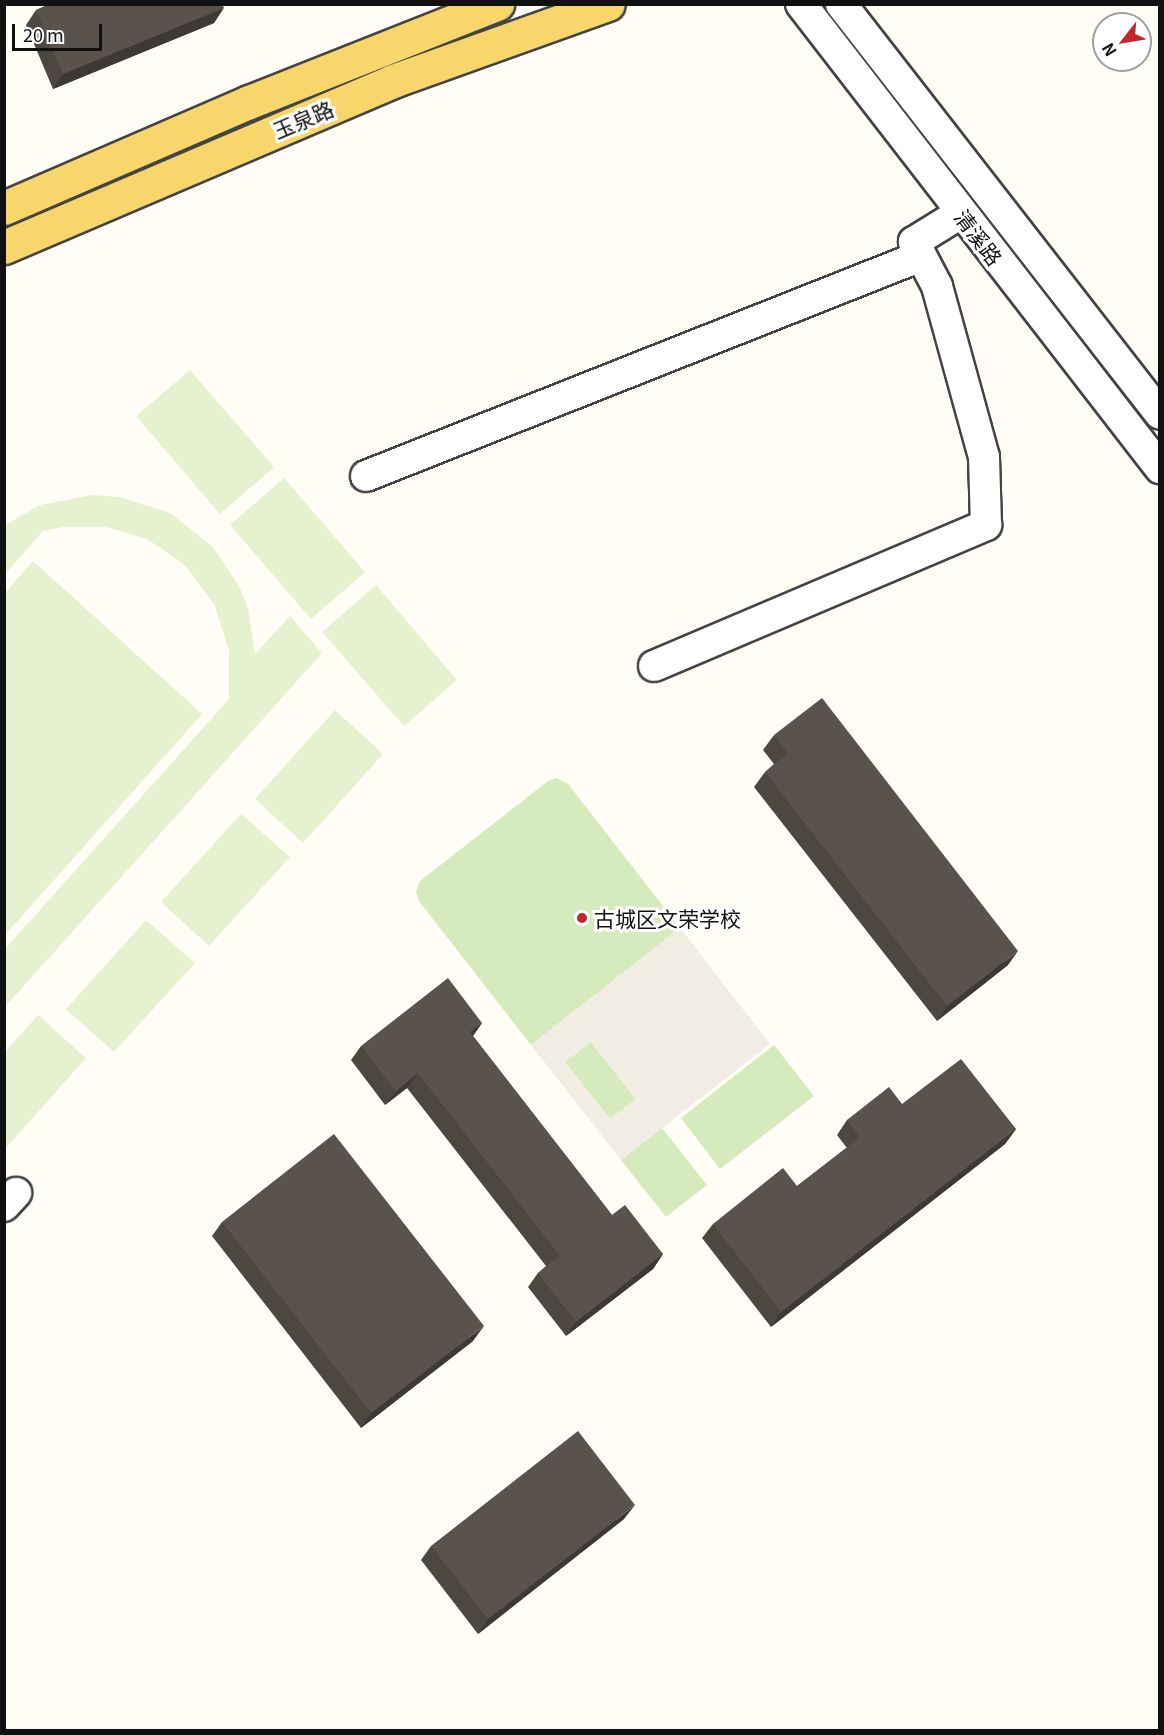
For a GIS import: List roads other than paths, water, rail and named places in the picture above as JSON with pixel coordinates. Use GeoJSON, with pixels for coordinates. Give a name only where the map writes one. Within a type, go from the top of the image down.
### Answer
{"type":"FeatureCollection","features":[{"type":"Feature","properties":{"kind":"main road","name":"玉泉路"},"geometry":{"type":"LineString","coordinates":[[4,208],[270,93],[497,4]]}},
{"type":"Feature","properties":{"kind":"main road","name":"玉泉路"},"geometry":{"type":"LineString","coordinates":[[4,247],[393,81],[608,4]]}},
{"type":"Feature","properties":{"kind":"street","name":"清溪路"},"geometry":{"type":"LineString","coordinates":[[801,4],[1160,468]]}},
{"type":"Feature","properties":{"kind":"street","name":"清溪路"},"geometry":{"type":"LineString","coordinates":[[841,4],[1160,414]]}},
{"type":"Feature","properties":{"kind":"street"},"geometry":{"type":"LineString","coordinates":[[654,666],[986,525],[984,457],[937,286],[914,242],[961,213]]}},
{"type":"Feature","properties":{"kind":"street"},"geometry":{"type":"LineString","coordinates":[[366,476],[921,256]]}},
{"type":"Feature","properties":{"kind":"place","name":"古城区文荣学校"},"geometry":{"type":"Point","coordinates":[582,918]}}]}
